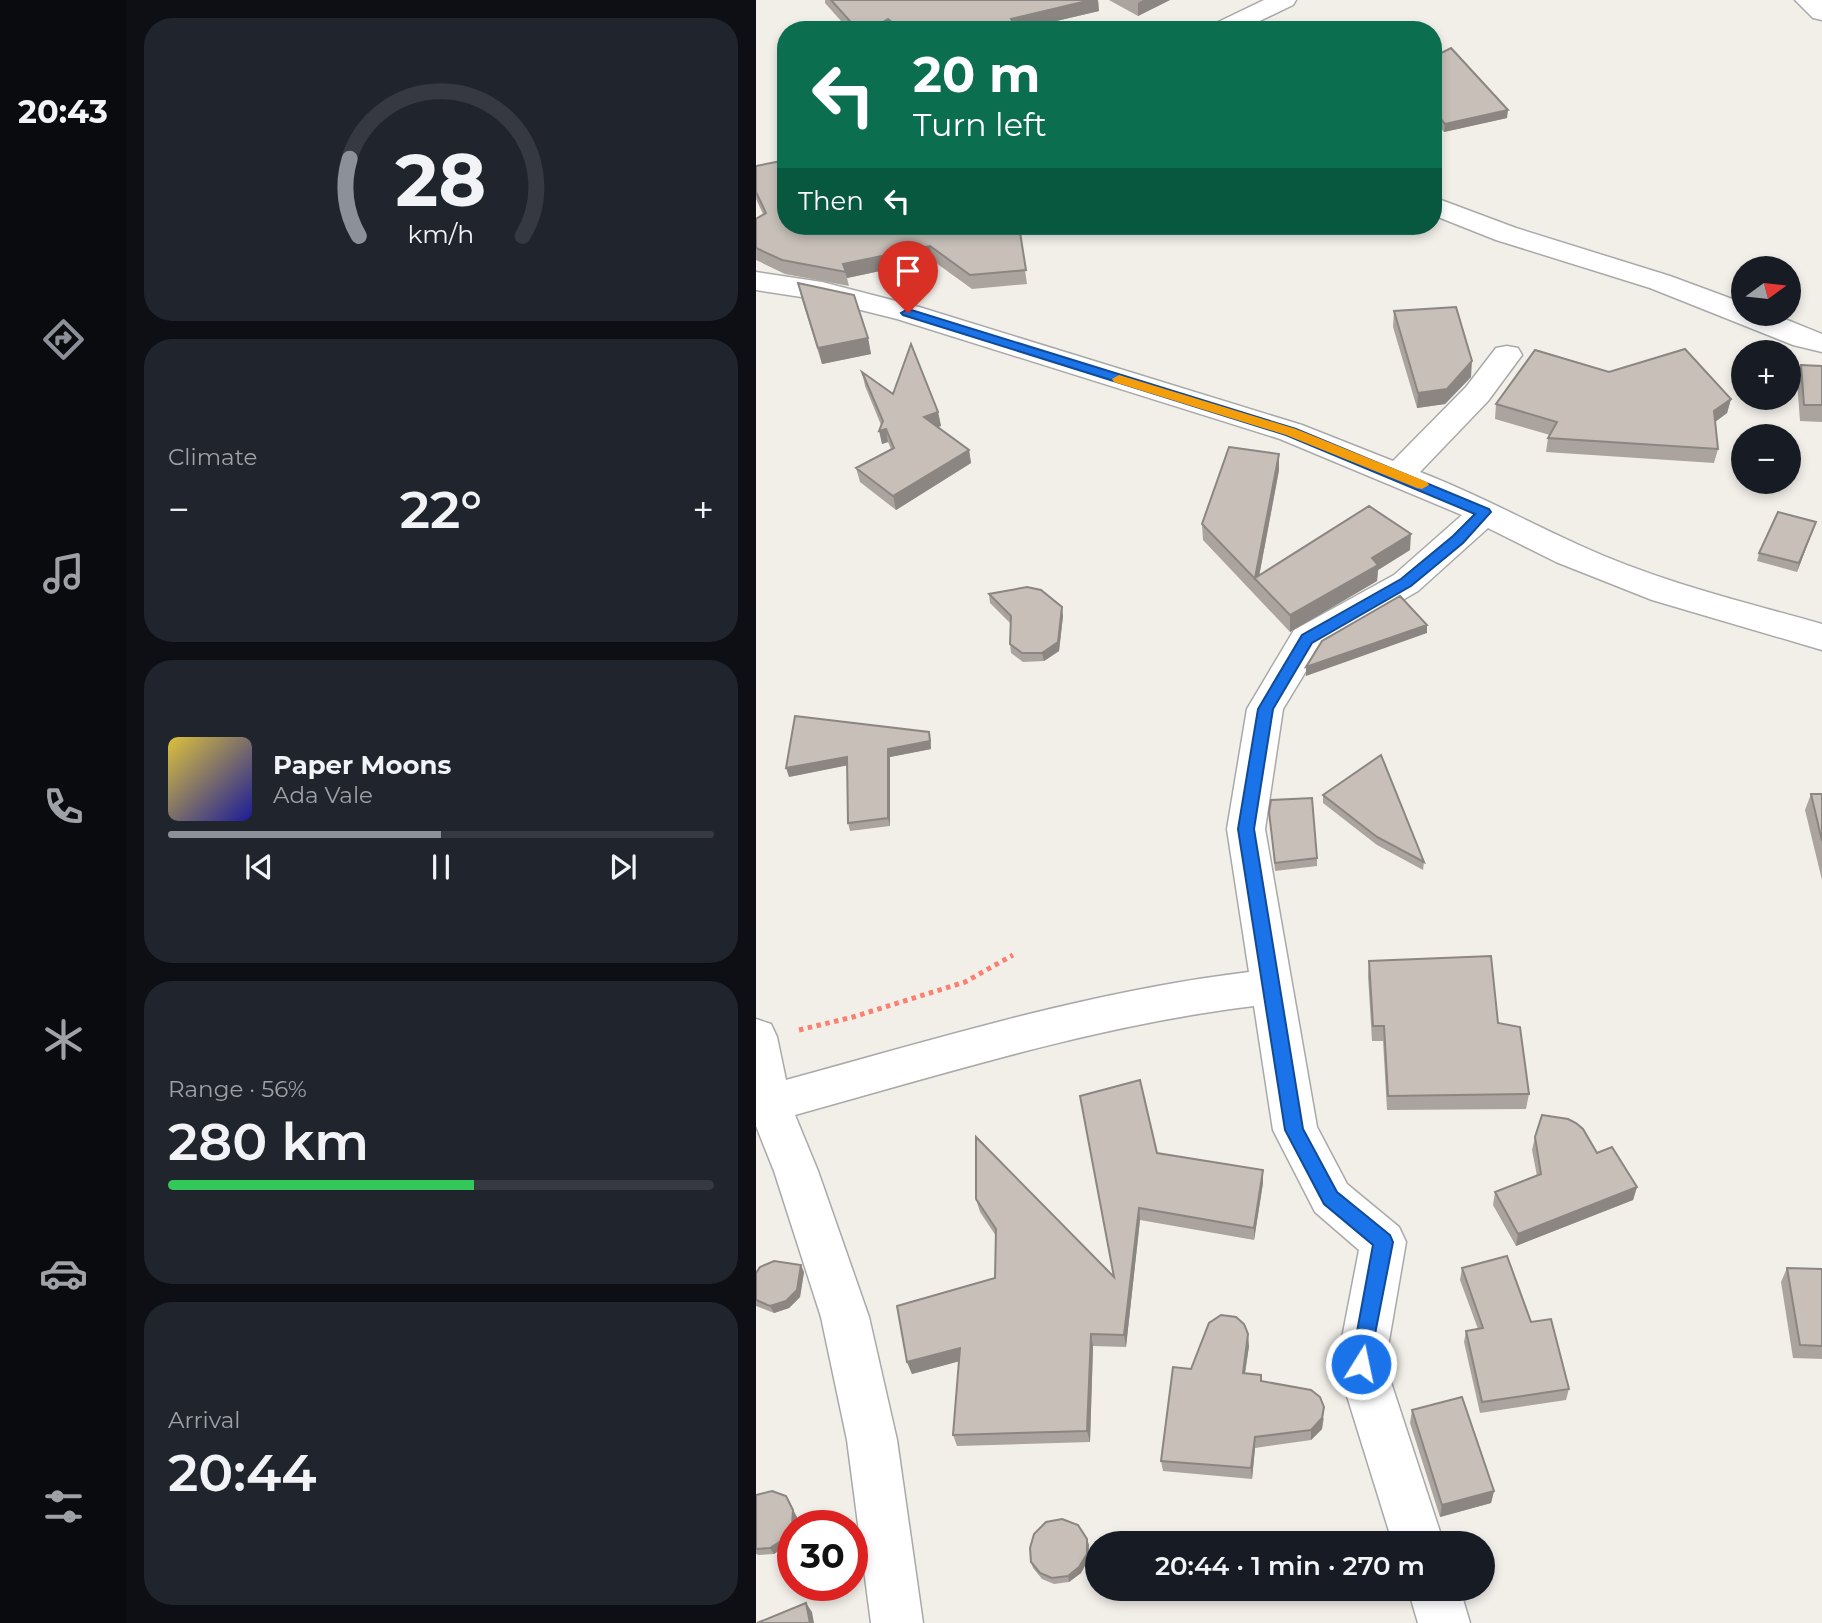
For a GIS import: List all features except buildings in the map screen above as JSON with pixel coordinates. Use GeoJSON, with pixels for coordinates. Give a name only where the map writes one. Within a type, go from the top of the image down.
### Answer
{"type":"FeatureCollection","features":[{"type":"Feature","properties":{"kind":"street"},"geometry":{"type":"LineString","coordinates":[[1240,21],[1284,0]]}},
{"type":"Feature","properties":{"kind":"street"},"geometry":{"type":"LineString","coordinates":[[1807,0],[1822,13]]}},
{"type":"Feature","properties":{"kind":"street"},"geometry":{"type":"LineString","coordinates":[[1442,209],[1506,234],[1660,282],[1731,309]]}},
{"type":"Feature","properties":{"kind":"street"},"geometry":{"type":"LineString","coordinates":[[756,281],[822,291],[908,313],[1291,432],[1484,512],[1568,554],[1664,592],[1822,637]]}},
{"type":"Feature","properties":{"kind":"street"},"geometry":{"type":"LineString","coordinates":[[1774,326],[1822,344]]}},
{"type":"Feature","properties":{"kind":"street"},"geometry":{"type":"LineString","coordinates":[[1398,475],[1477,394],[1507,355]]}},
{"type":"Feature","properties":{"kind":"street"},"geometry":{"type":"LineString","coordinates":[[1415,1531],[1361,1364],[1383,1242],[1331,1198],[1294,1130],[1267,947],[1246,829],[1265,709],[1307,639],[1406,583],[1458,539],[1484,512]]}},
{"type":"Feature","properties":{"kind":"street"},"geometry":{"type":"LineString","coordinates":[[769,1104],[1056,1024],[1187,997],[1271,987]]}},
{"type":"Feature","properties":{"kind":"street"},"geometry":{"type":"LineString","coordinates":[[757,1038],[769,1104],[796,1171],[845,1317],[872,1440],[897,1623]]}},
{"type":"Feature","properties":{"kind":"street"},"geometry":{"type":"LineString","coordinates":[[1438,1601],[1444,1623]]}},
{"type":"Feature","properties":{"kind":"path"},"geometry":{"type":"LineString","coordinates":[[757,1038],[853,1017],[965,982],[1013,955]]}},
{"type":"Feature","properties":{"kind":"slow traffic"},"geometry":{"type":"LineString","coordinates":[[1119,379],[1291,432],[1422,485]]}},
{"type":"Feature","properties":{"kind":"route"},"geometry":{"type":"LineString","coordinates":[[908,313],[1291,432],[1484,512],[1458,539],[1406,583],[1307,639],[1265,709],[1246,829],[1267,947],[1294,1130],[1331,1198],[1383,1242],[1361,1364]]}}]}
